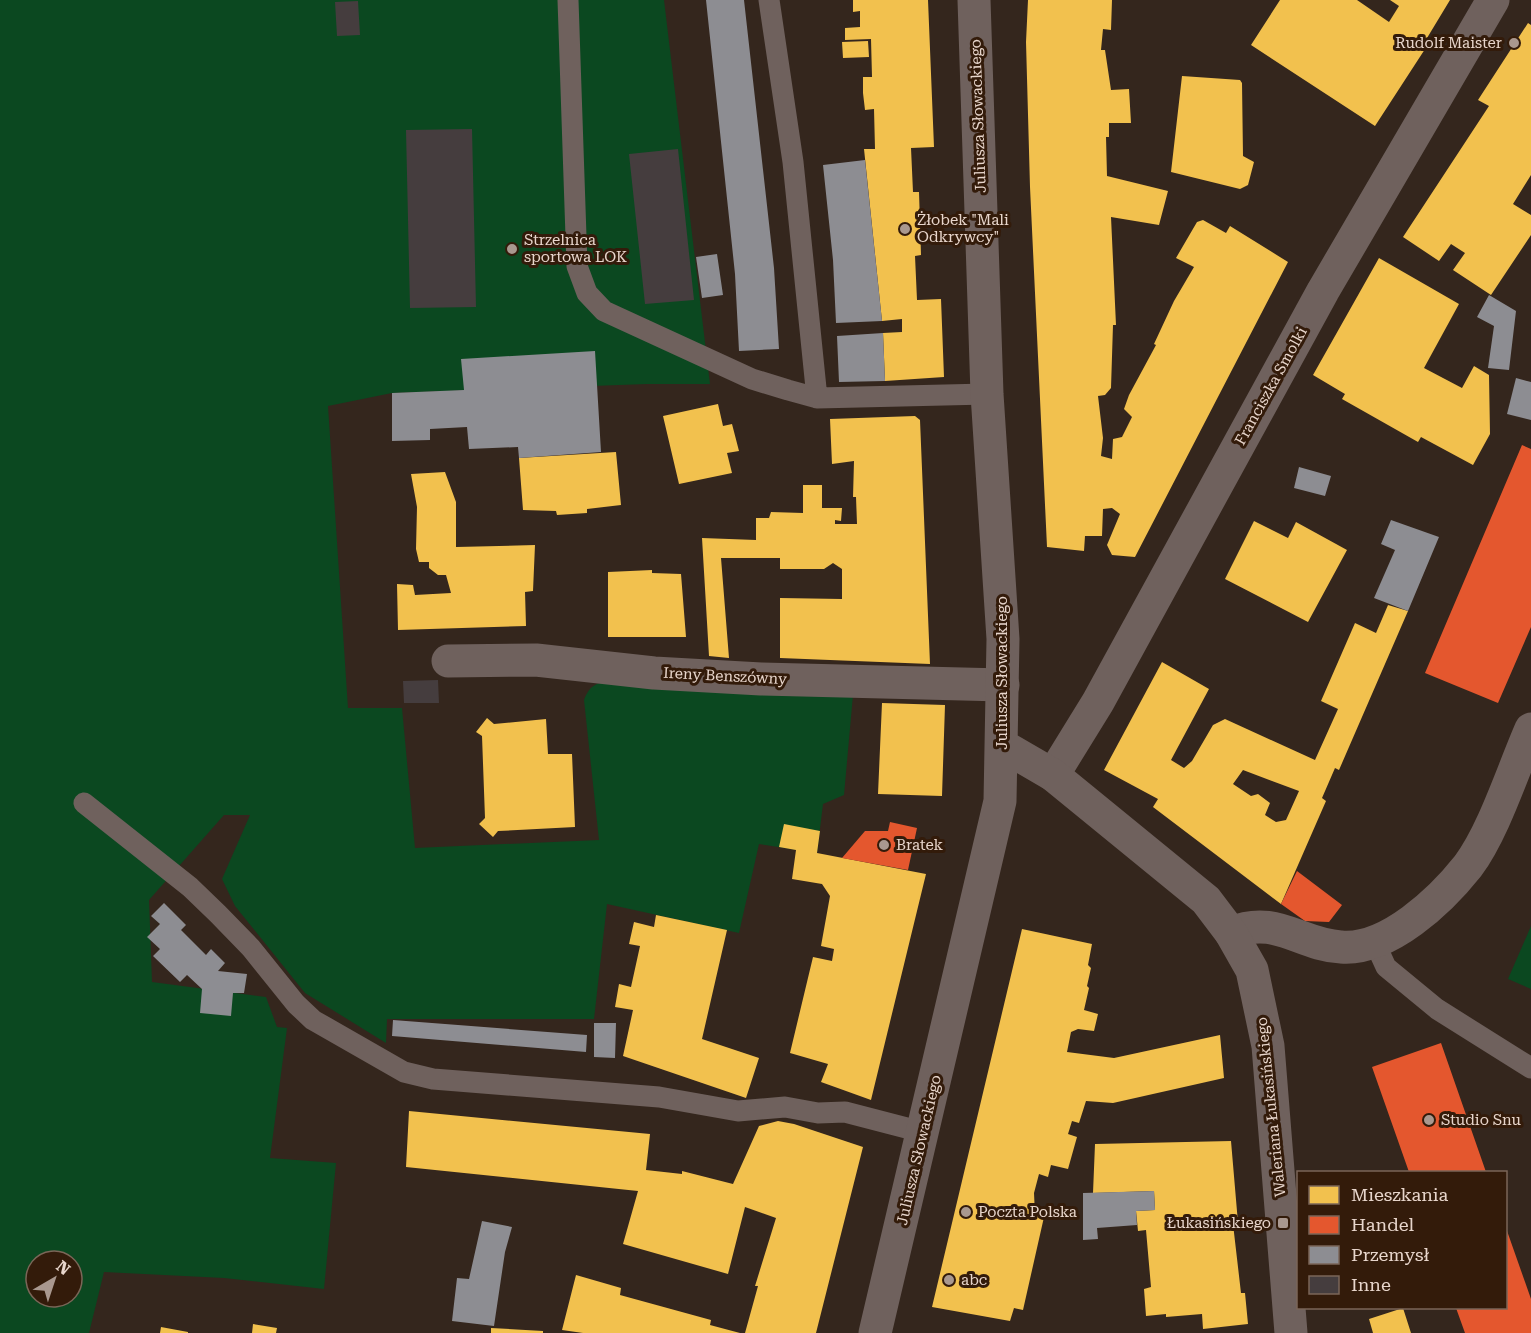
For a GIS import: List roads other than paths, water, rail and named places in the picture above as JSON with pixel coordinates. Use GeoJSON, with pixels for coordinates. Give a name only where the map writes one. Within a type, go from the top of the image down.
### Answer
{"type":"FeatureCollection","features":[{"type":"Feature","properties":{"kind":"street","name":"Juliusza Słowackiego"},"geometry":{"type":"LineString","coordinates":[[875,1333],[997,820],[1003,746],[1001,582],[987,394],[974,0]]}},
{"type":"Feature","properties":{"kind":"street","name":"Franciszka Smolki"},"geometry":{"type":"LineString","coordinates":[[1053,775],[1098,702],[1323,291],[1493,0]]}},
{"type":"Feature","properties":{"kind":"street","name":"Ireny Benszówny"},"geometry":{"type":"LineString","coordinates":[[448,661],[536,660],[654,673],[761,679],[1003,685]]}},
{"type":"Feature","properties":{"kind":"street"},"geometry":{"type":"LineString","coordinates":[[1232,933],[1248,926],[1264,926],[1341,947],[1375,944],[1407,925],[1468,865],[1484,838],[1531,729]]}},
{"type":"Feature","properties":{"kind":"street","name":"Waleriana Łukasińskiego"},"geometry":{"type":"LineString","coordinates":[[1003,746],[1053,775],[1206,900],[1232,933],[1252,970],[1268,1046],[1291,1333]]}},
{"type":"Feature","properties":{"kind":"lane"},"geometry":{"type":"LineString","coordinates":[[568,0],[577,266],[587,293],[604,311],[752,379],[817,398],[987,394]]}},
{"type":"Feature","properties":{"kind":"lane"},"geometry":{"type":"LineString","coordinates":[[769,0],[793,162],[817,398]]}},
{"type":"Feature","properties":{"kind":"lane"},"geometry":{"type":"LineString","coordinates":[[84,803],[190,887],[251,948],[296,1004],[313,1020],[404,1072],[433,1079],[659,1097],[738,1111],[785,1107],[818,1113],[845,1112],[921,1132]]}},
{"type":"Feature","properties":{"kind":"lane"},"geometry":{"type":"LineString","coordinates":[[1375,944],[1386,967],[1437,1009],[1531,1068]]}},
{"type":"Feature","properties":{"kind":"place","name":"Rudolf Maister"},"geometry":{"type":"Point","coordinates":[1514,43]}},
{"type":"Feature","properties":{"kind":"place","name":"Żłobek \"Mali Odkrywcy\""},"geometry":{"type":"Point","coordinates":[905,229]}},
{"type":"Feature","properties":{"kind":"place","name":"Strzelnica sportowa LOK"},"geometry":{"type":"Point","coordinates":[512,249]}},
{"type":"Feature","properties":{"kind":"place","name":"Bratek"},"geometry":{"type":"Point","coordinates":[884,845]}},
{"type":"Feature","properties":{"kind":"place","name":"Studio Snu"},"geometry":{"type":"Point","coordinates":[1429,1120]}},
{"type":"Feature","properties":{"kind":"place","name":"Poczta Polska"},"geometry":{"type":"Point","coordinates":[966,1212]}},
{"type":"Feature","properties":{"kind":"place","name":"Łukasińskiego"},"geometry":{"type":"Point","coordinates":[1283,1223]}},
{"type":"Feature","properties":{"kind":"place","name":"abc"},"geometry":{"type":"Point","coordinates":[949,1280]}}]}
